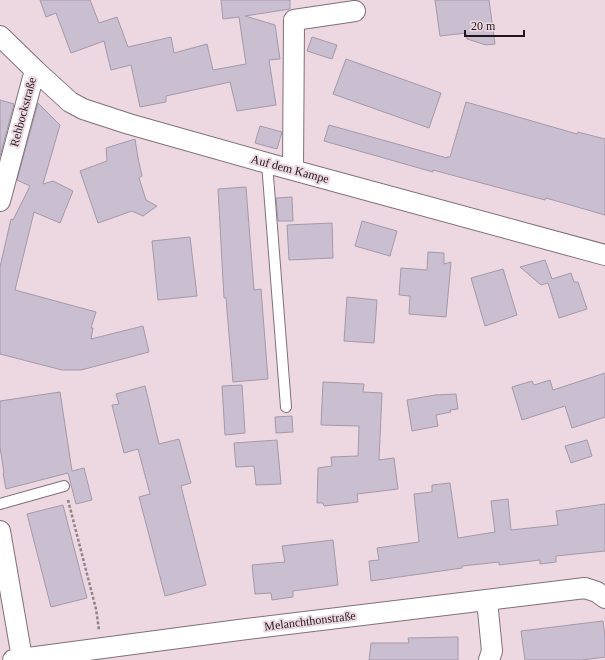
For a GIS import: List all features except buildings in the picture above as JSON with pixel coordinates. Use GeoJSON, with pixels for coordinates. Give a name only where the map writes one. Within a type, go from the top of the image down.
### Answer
{"type":"FeatureCollection","features":[{"type":"Feature","properties":{"kind":"street"},"geometry":{"type":"LineString","coordinates":[[292,169],[294,20],[355,11]]}},
{"type":"Feature","properties":{"kind":"street","name":"Auf dem Kampe"},"geometry":{"type":"LineString","coordinates":[[0,36],[70,102],[83,109],[129,124],[268,163],[605,255]]}},
{"type":"Feature","properties":{"kind":"street","name":"Rehbockstraße"},"geometry":{"type":"LineString","coordinates":[[0,201],[35,70]]}},
{"type":"Feature","properties":{"kind":"street"},"geometry":{"type":"LineString","coordinates":[[0,531],[18,659]]}},
{"type":"Feature","properties":{"kind":"street","name":"Melanchthonstraße"},"geometry":{"type":"LineString","coordinates":[[18,659],[239,630],[585,588],[597,592],[605,598]]}},
{"type":"Feature","properties":{"kind":"street"},"geometry":{"type":"LineString","coordinates":[[487,600],[492,651],[489,660]]}},
{"type":"Feature","properties":{"kind":"lane"},"geometry":{"type":"LineString","coordinates":[[268,163],[286,407]]}},
{"type":"Feature","properties":{"kind":"lane"},"geometry":{"type":"LineString","coordinates":[[0,504],[64,486]]}},
{"type":"Feature","properties":{"kind":"path"},"geometry":{"type":"LineString","coordinates":[[64,486],[96,609],[103,648]]}}]}
